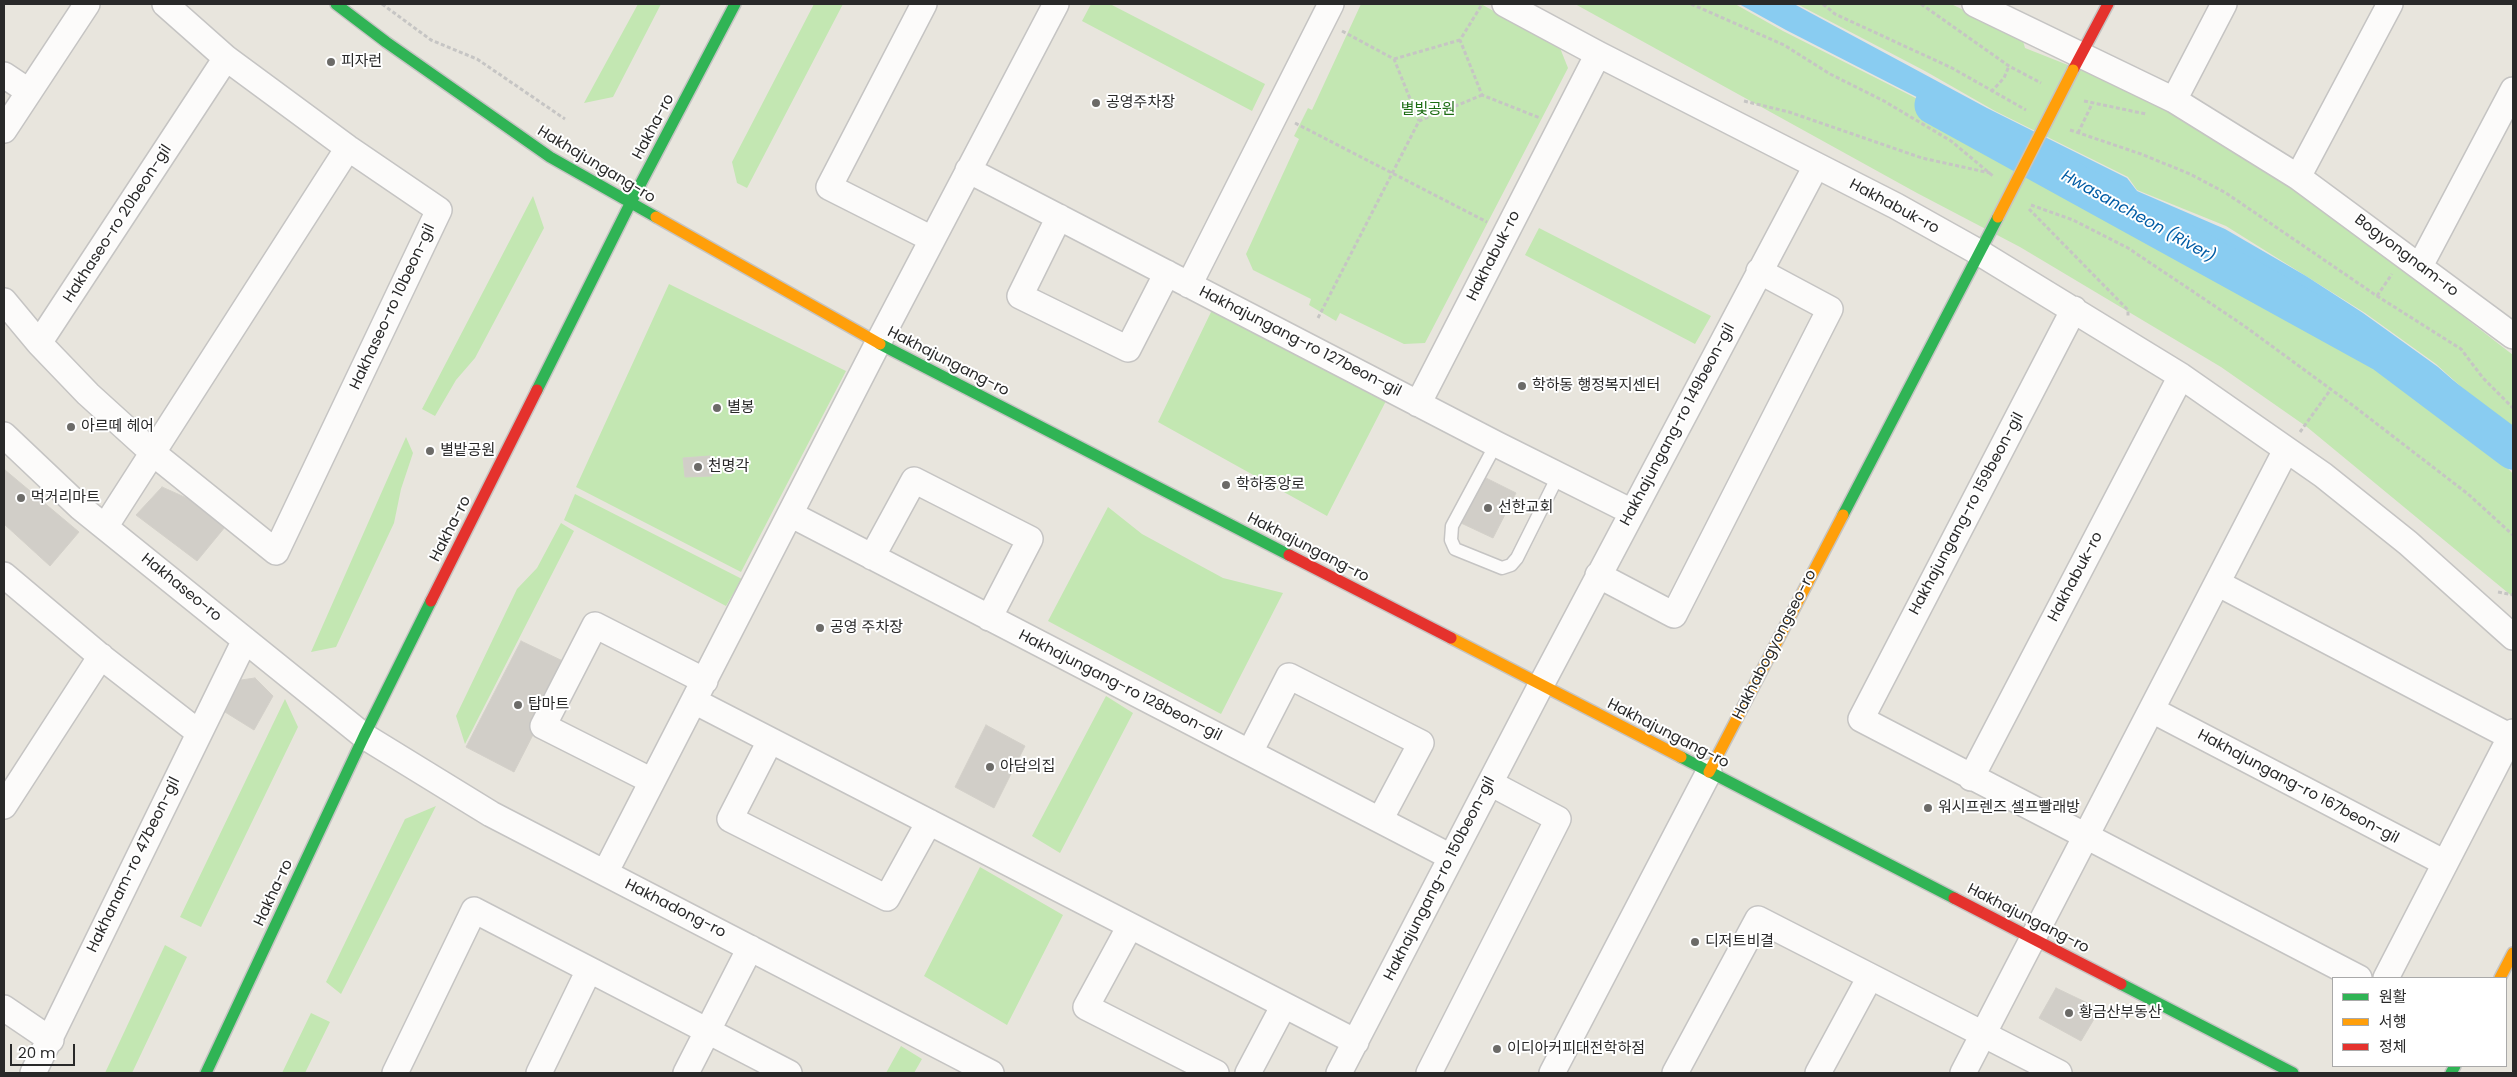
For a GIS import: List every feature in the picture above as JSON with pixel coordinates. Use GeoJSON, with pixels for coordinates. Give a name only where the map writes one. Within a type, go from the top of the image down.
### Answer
{"type":"FeatureCollection","features":[{"type":"Feature","properties":{"kind":"street"},"geometry":{"type":"LineString","coordinates":[[4,130],[87,4]]}},
{"type":"Feature","properties":{"kind":"street"},"geometry":{"type":"LineString","coordinates":[[105,527],[348,148],[226,58],[165,4]]}},
{"type":"Feature","properties":{"kind":"street","name":"Hakhajungang-ro"},"geometry":{"type":"LineString","coordinates":[[336,4],[386,42],[550,157],[878,343],[2293,1073]]}},
{"type":"Feature","properties":{"kind":"street","name":"Hakha-ro"},"geometry":{"type":"LineString","coordinates":[[206,1073],[364,736],[630,204],[735,4]]}},
{"type":"Feature","properties":{"kind":"street"},"geometry":{"type":"LineString","coordinates":[[924,4],[829,187],[932,239]]}},
{"type":"Feature","properties":{"kind":"street"},"geometry":{"type":"LineString","coordinates":[[605,873],[878,343],[1056,4]]}},
{"type":"Feature","properties":{"kind":"street"},"geometry":{"type":"LineString","coordinates":[[1189,285],[1331,4]]}},
{"type":"Feature","properties":{"kind":"street","name":"Hakhabuk-ro"},"geometry":{"type":"LineString","coordinates":[[1505,4],[1598,54],[1896,206],[2074,309],[2233,410],[2292,443],[2323,475],[2408,543],[2513,637]]}},
{"type":"Feature","properties":{"kind":"street"},"geometry":{"type":"LineString","coordinates":[[2077,62],[2108,4]]}},
{"type":"Feature","properties":{"kind":"street"},"geometry":{"type":"LineString","coordinates":[[2174,100],[2224,4]]}},
{"type":"Feature","properties":{"kind":"street"},"geometry":{"type":"LineString","coordinates":[[2298,177],[2390,4]]}},
{"type":"Feature","properties":{"kind":"street","name":"Bogyongnam-ro"},"geometry":{"type":"LineString","coordinates":[[1984,6],[2077,62],[2174,100],[2298,177],[2513,336]]}},
{"type":"Feature","properties":{"kind":"street","name":"Hakhabuk-ro"},"geometry":{"type":"LineString","coordinates":[[1418,404],[1598,54]]}},
{"type":"Feature","properties":{"kind":"street","name":"Hakhaseo-ro 20beon-gil"},"geometry":{"type":"LineString","coordinates":[[39,343],[226,58]]}},
{"type":"Feature","properties":{"kind":"street","name":"Hakhabogyongseo-ro"},"geometry":{"type":"LineString","coordinates":[[1552,1073],[1980,253],[2077,62]]}},
{"type":"Feature","properties":{"kind":"street"},"geometry":{"type":"LineString","coordinates":[[4,75],[28,91]]}},
{"type":"Feature","properties":{"kind":"street"},"geometry":{"type":"LineString","coordinates":[[2420,266],[2513,90]]}},
{"type":"Feature","properties":{"kind":"street","name":"Hakhaseo-ro 10beon-gil"},"geometry":{"type":"LineString","coordinates":[[154,453],[276,552],[439,210],[348,148]]}},
{"type":"Feature","properties":{"kind":"street","name":"Hakhajungang-ro 149beon-gil"},"geometry":{"type":"LineString","coordinates":[[1541,685],[1816,166]]}},
{"type":"Feature","properties":{"kind":"street","name":"Hakhajungang-ro 127beon-gil"},"geometry":{"type":"LineString","coordinates":[[968,170],[1418,404],[1632,512]]}},
{"type":"Feature","properties":{"kind":"street"},"geometry":{"type":"LineString","coordinates":[[1059,217],[1020,296],[1128,349],[1167,273]]}},
{"type":"Feature","properties":{"kind":"street"},"geometry":{"type":"LineString","coordinates":[[1598,575],[1674,615],[1830,309],[1759,271]]}},
{"type":"Feature","properties":{"kind":"street"},"geometry":{"type":"LineString","coordinates":[[4,301],[39,343],[88,394],[154,453]]}},
{"type":"Feature","properties":{"kind":"street","name":"Hakhajungang-ro 159beon-gil"},"geometry":{"type":"LineString","coordinates":[[1971,778],[1861,719],[2074,309]]}},
{"type":"Feature","properties":{"kind":"street","name":"Hakhabuk-ro"},"geometry":{"type":"LineString","coordinates":[[1971,778],[2180,376]]}},
{"type":"Feature","properties":{"kind":"street","name":"Hakhaseo-ro"},"geometry":{"type":"LineString","coordinates":[[4,435],[80,507],[364,736]]}},
{"type":"Feature","properties":{"kind":"street"},"geometry":{"type":"LineString","coordinates":[[1963,1073],[2217,583],[2292,443]]}},
{"type":"Feature","properties":{"kind":"street"},"geometry":{"type":"LineString","coordinates":[[872,557],[914,480],[1030,540],[990,618]]}},
{"type":"Feature","properties":{"kind":"street","name":"Hakhajungang-ro 128beon-gil"},"geometry":{"type":"LineString","coordinates":[[790,514],[1451,857]]}},
{"type":"Feature","properties":{"kind":"street"},"geometry":{"type":"LineString","coordinates":[[2217,583],[2512,734],[2387,977]]}},
{"type":"Feature","properties":{"kind":"street"},"geometry":{"type":"LineString","coordinates":[[8,589],[101,656],[198,732]]}},
{"type":"Feature","properties":{"kind":"street"},"geometry":{"type":"LineString","coordinates":[[652,782],[543,726],[595,625],[699,691],[770,741],[1356,1042]]}},
{"type":"Feature","properties":{"kind":"street","name":"Hakhanam-ro 47beon-gil"},"geometry":{"type":"LineString","coordinates":[[34,1073],[198,732],[245,640]]}},
{"type":"Feature","properties":{"kind":"street"},"geometry":{"type":"LineString","coordinates":[[4,806],[101,656]]}},
{"type":"Feature","properties":{"kind":"street"},"geometry":{"type":"LineString","coordinates":[[1250,752],[1290,676],[1420,743],[1380,820]]}},
{"type":"Feature","properties":{"kind":"street","name":"Hakhajungang-ro 150beon-gil"},"geometry":{"type":"LineString","coordinates":[[1339,1073],[1541,685]]}},
{"type":"Feature","properties":{"kind":"street","name":"Hakhajungang-ro 167beon-gil"},"geometry":{"type":"LineString","coordinates":[[2152,710],[2445,863]]}},
{"type":"Feature","properties":{"kind":"street","name":"Hakhadong-ro"},"geometry":{"type":"LineString","coordinates":[[364,736],[491,814],[991,1073]]}},
{"type":"Feature","properties":{"kind":"street"},"geometry":{"type":"LineString","coordinates":[[770,741],[730,820],[887,898],[929,822]]}},
{"type":"Feature","properties":{"kind":"street"},"geometry":{"type":"LineString","coordinates":[[1971,778],[2357,977]]}},
{"type":"Feature","properties":{"kind":"street"},"geometry":{"type":"LineString","coordinates":[[1429,1073],[1558,820],[1490,783]]}},
{"type":"Feature","properties":{"kind":"street"},"geometry":{"type":"LineString","coordinates":[[395,1073],[474,910],[789,1073]]}},
{"type":"Feature","properties":{"kind":"street"},"geometry":{"type":"LineString","coordinates":[[1675,1073],[1758,919],[2059,1073]]}},
{"type":"Feature","properties":{"kind":"street"},"geometry":{"type":"LineString","coordinates":[[1130,926],[1086,1007],[1216,1073]]}},
{"type":"Feature","properties":{"kind":"street"},"geometry":{"type":"LineString","coordinates":[[686,1073],[750,948]]}},
{"type":"Feature","properties":{"kind":"street"},"geometry":{"type":"LineString","coordinates":[[2501,977],[2513,953]]}},
{"type":"Feature","properties":{"kind":"street"},"geometry":{"type":"LineString","coordinates":[[538,1073],[589,970]]}},
{"type":"Feature","properties":{"kind":"street"},"geometry":{"type":"LineString","coordinates":[[1818,1073],[1870,976]]}},
{"type":"Feature","properties":{"kind":"street"},"geometry":{"type":"LineString","coordinates":[[1248,1073],[1284,1005]]}},
{"type":"Feature","properties":{"kind":"street"},"geometry":{"type":"LineString","coordinates":[[4,1008],[50,1040]]}},
{"type":"Feature","properties":{"kind":"lane"},"geometry":{"type":"LineString","coordinates":[[1496,444],[1452,526],[1451,540],[1455,549],[1502,568],[1511,565],[1518,558],[1558,476]]}},
{"type":"Feature","properties":{"kind":"path"},"geometry":{"type":"LineString","coordinates":[[382,4],[431,40],[477,59],[565,119]]}},
{"type":"Feature","properties":{"kind":"path"},"geometry":{"type":"LineString","coordinates":[[1394,59],[1460,40],[1483,4]]}},
{"type":"Feature","properties":{"kind":"path"},"geometry":{"type":"LineString","coordinates":[[1690,4],[1784,45],[1830,74],[1884,101],[1951,142],[1996,179]]}},
{"type":"Feature","properties":{"kind":"path"},"geometry":{"type":"LineString","coordinates":[[1823,4],[1835,14],[1952,68],[1991,92],[2030,112]]}},
{"type":"Feature","properties":{"kind":"path"},"geometry":{"type":"LineString","coordinates":[[1339,29],[1394,59],[1419,121]]}},
{"type":"Feature","properties":{"kind":"path"},"geometry":{"type":"LineString","coordinates":[[1460,40],[1482,95]]}},
{"type":"Feature","properties":{"kind":"path"},"geometry":{"type":"LineString","coordinates":[[1991,92],[2004,78],[2009,66]]}},
{"type":"Feature","properties":{"kind":"path"},"geometry":{"type":"LineString","coordinates":[[1318,318],[1419,121],[1482,95],[1549,121]]}},
{"type":"Feature","properties":{"kind":"path"},"geometry":{"type":"LineString","coordinates":[[1741,100],[1789,112],[1922,158],[1990,173]]}},
{"type":"Feature","properties":{"kind":"path"},"geometry":{"type":"LineString","coordinates":[[2078,133],[2092,104]]}},
{"type":"Feature","properties":{"kind":"path"},"geometry":{"type":"LineString","coordinates":[[1294,122],[1392,175],[1494,226]]}},
{"type":"Feature","properties":{"kind":"path"},"geometry":{"type":"LineString","coordinates":[[2062,126],[2141,154],[2190,174],[2226,194],[2377,296],[2461,349],[2483,378],[2513,408]]}},
{"type":"Feature","properties":{"kind":"path"},"geometry":{"type":"LineString","coordinates":[[2127,323],[2128,310],[2028,206],[2073,220],[2128,248],[2243,325],[2331,389],[2468,494],[2513,535]]}},
{"type":"Feature","properties":{"kind":"path"},"geometry":{"type":"LineString","coordinates":[[2377,296],[2395,270]]}},
{"type":"Feature","properties":{"kind":"path"},"geometry":{"type":"LineString","coordinates":[[2292,443],[2331,389]]}},
{"type":"Feature","properties":{"kind":"green space"},"geometry":{"type":"Polygon","coordinates":[[[638,4],[661,4],[613,97],[584,103],[638,4]]]}},
{"type":"Feature","properties":{"kind":"green space"},"geometry":{"type":"Polygon","coordinates":[[[814,4],[843,4],[747,188],[737,183],[732,162],[814,4]]]}},
{"type":"Feature","properties":{"kind":"green space"},"geometry":{"type":"Polygon","coordinates":[[[1091,4],[1110,4],[1265,84],[1252,111],[1082,21],[1091,4]]]}},
{"type":"Feature","properties":{"kind":"green space","name":"별빛공원"},"geometry":{"type":"Polygon","coordinates":[[[1361,4],[1481,4],[1560,48],[1568,68],[1425,343],[1404,344],[1340,313],[1336,321],[1309,305],[1311,299],[1253,270],[1246,254],[1299,139],[1294,136],[1308,108],[1312,110],[1361,4]]]}},
{"type":"Feature","properties":{"kind":"green space"},"geometry":{"type":"Polygon","coordinates":[[[1575,4],[1735,4],[1783,31],[2066,174],[2339,329],[2383,350],[2426,391],[2464,420],[2513,474],[2513,597],[2307,427],[2221,367],[2020,247],[1917,193],[1575,4]]]}},
{"type":"Feature","properties":{"kind":"green space"},"geometry":{"type":"Polygon","coordinates":[[[1797,4],[1951,4],[2000,27],[2023,41],[2025,48],[2126,88],[2235,149],[2347,226],[2513,355],[2513,434],[2436,364],[2365,313],[2226,226],[2137,190],[2128,177],[1995,111],[1925,71],[1797,4]]]}},
{"type":"Feature","properties":{"kind":"green space"},"geometry":{"type":"Polygon","coordinates":[[[533,196],[544,228],[475,358],[456,380],[435,416],[422,409],[533,196]]]}},
{"type":"Feature","properties":{"kind":"green space"},"geometry":{"type":"Polygon","coordinates":[[[1539,228],[1711,316],[1695,344],[1525,255],[1539,228]]]}},
{"type":"Feature","properties":{"kind":"green space"},"geometry":{"type":"Polygon","coordinates":[[[669,284],[846,371],[741,572],[576,487],[669,284]]]}},
{"type":"Feature","properties":{"kind":"green space"},"geometry":{"type":"Polygon","coordinates":[[[1220,301],[1387,399],[1327,516],[1158,422],[1211,312],[1220,301]]]}},
{"type":"Feature","properties":{"kind":"green space"},"geometry":{"type":"Polygon","coordinates":[[[406,437],[413,453],[401,489],[394,523],[336,647],[311,652],[406,437]]]}},
{"type":"Feature","properties":{"kind":"green space"},"geometry":{"type":"Polygon","coordinates":[[[575,494],[742,579],[726,606],[564,520],[575,494]]]}},
{"type":"Feature","properties":{"kind":"green space"},"geometry":{"type":"Polygon","coordinates":[[[1108,507],[1142,534],[1223,578],[1283,593],[1221,714],[1048,621],[1108,507]]]}},
{"type":"Feature","properties":{"kind":"green space"},"geometry":{"type":"Polygon","coordinates":[[[561,523],[574,531],[465,744],[456,716],[517,589],[537,568],[561,523]]]}},
{"type":"Feature","properties":{"kind":"green space"},"geometry":{"type":"Polygon","coordinates":[[[1106,696],[1133,713],[1060,853],[1032,836],[1106,696]]]}},
{"type":"Feature","properties":{"kind":"green space"},"geometry":{"type":"Polygon","coordinates":[[[285,699],[298,727],[201,927],[180,917],[285,699]]]}},
{"type":"Feature","properties":{"kind":"green space"},"geometry":{"type":"Polygon","coordinates":[[[436,806],[341,994],[326,982],[405,819],[436,806]]]}},
{"type":"Feature","properties":{"kind":"green space"},"geometry":{"type":"Polygon","coordinates":[[[980,867],[1063,915],[1007,1025],[924,976],[980,867]]]}},
{"type":"Feature","properties":{"kind":"green space"},"geometry":{"type":"Polygon","coordinates":[[[165,945],[187,957],[132,1073],[105,1073],[165,945]]]}},
{"type":"Feature","properties":{"kind":"green space"},"geometry":{"type":"Polygon","coordinates":[[[311,1013],[330,1022],[305,1073],[282,1073],[311,1013]]]}},
{"type":"Feature","properties":{"kind":"green space"},"geometry":{"type":"Polygon","coordinates":[[[901,1046],[922,1059],[914,1073],[886,1073],[901,1046]]]}},
{"type":"Feature","properties":{"kind":"water"},"geometry":{"type":"Polygon","coordinates":[[[1739,4],[1794,4],[1987,108],[2127,178],[2137,191],[2225,229],[2306,276],[2363,313],[2438,367],[2477,401],[2513,436],[2513,471],[2459,413],[2382,349],[2340,329],[2063,172],[1739,4]]]}},
{"type":"Feature","properties":{"kind":"building","name":"천명각"},"geometry":{"type":"Polygon","coordinates":[[[710,456],[712,476],[685,477],[683,458],[710,456]]]}},
{"type":"Feature","properties":{"kind":"building","name":"먹거리마트"},"geometry":{"type":"Polygon","coordinates":[[[5,470],[79,532],[50,566],[4,524],[5,470]]]}},
{"type":"Feature","properties":{"kind":"building","name":"선한교회"},"geometry":{"type":"Polygon","coordinates":[[[1484,477],[1516,493],[1493,538],[1461,523],[1484,477]]]}},
{"type":"Feature","properties":{"kind":"building"},"geometry":{"type":"Polygon","coordinates":[[[162,487],[198,503],[225,527],[197,561],[136,515],[162,487]]]}},
{"type":"Feature","properties":{"kind":"building","name":"탑마트"},"geometry":{"type":"Polygon","coordinates":[[[521,641],[569,664],[514,772],[466,747],[521,641]]]}},
{"type":"Feature","properties":{"kind":"building"},"geometry":{"type":"Polygon","coordinates":[[[255,678],[273,696],[254,730],[225,712],[241,680],[255,678]]]}},
{"type":"Feature","properties":{"kind":"building","name":"아담의집"},"geometry":{"type":"Polygon","coordinates":[[[986,725],[1025,746],[994,808],[955,787],[986,725]]]}},
{"type":"Feature","properties":{"kind":"building","name":"황금산부동산"},"geometry":{"type":"Polygon","coordinates":[[[2056,988],[2100,1009],[2081,1041],[2039,1018],[2056,988]]]}},
{"type":"Feature","properties":{"kind":"waterway","name":"Hwasancheon (River)"},"geometry":{"type":"LineString","coordinates":[[1934,105],[2384,353],[2513,450]]}},
{"type":"Feature","properties":{"kind":"traffic: fast"},"geometry":{"type":"LineString","coordinates":[[336,4],[386,42],[550,157],[656,217]]}},
{"type":"Feature","properties":{"kind":"traffic: fast"},"geometry":{"type":"LineString","coordinates":[[537,390],[630,204],[735,4]]}},
{"type":"Feature","properties":{"kind":"traffic: fast"},"geometry":{"type":"LineString","coordinates":[[1843,515],[1998,217]]}},
{"type":"Feature","properties":{"kind":"traffic: fast"},"geometry":{"type":"LineString","coordinates":[[880,344],[1289,555]]}},
{"type":"Feature","properties":{"kind":"traffic: fast"},"geometry":{"type":"LineString","coordinates":[[206,1073],[364,736],[431,601]]}},
{"type":"Feature","properties":{"kind":"traffic: fast"},"geometry":{"type":"LineString","coordinates":[[1681,757],[1954,898]]}},
{"type":"Feature","properties":{"kind":"traffic: fast"},"geometry":{"type":"LineString","coordinates":[[2121,984],[2293,1073]]}},
{"type":"Feature","properties":{"kind":"traffic: fast"},"geometry":{"type":"LineString","coordinates":[[2451,1073],[2454,1067]]}},
{"type":"Feature","properties":{"kind":"traffic: slow"},"geometry":{"type":"LineString","coordinates":[[1998,217],[2073,70]]}},
{"type":"Feature","properties":{"kind":"traffic: slow"},"geometry":{"type":"LineString","coordinates":[[656,217],[880,344]]}},
{"type":"Feature","properties":{"kind":"traffic: slow"},"geometry":{"type":"LineString","coordinates":[[1709,772],[1843,515]]}},
{"type":"Feature","properties":{"kind":"traffic: slow"},"geometry":{"type":"LineString","coordinates":[[1451,638],[1681,757]]}},
{"type":"Feature","properties":{"kind":"traffic: slow"},"geometry":{"type":"LineString","coordinates":[[2501,977],[2513,953]]}},
{"type":"Feature","properties":{"kind":"traffic: jam"},"geometry":{"type":"LineString","coordinates":[[2073,70],[2108,4]]}},
{"type":"Feature","properties":{"kind":"traffic: jam"},"geometry":{"type":"LineString","coordinates":[[431,601],[537,390]]}},
{"type":"Feature","properties":{"kind":"traffic: jam"},"geometry":{"type":"LineString","coordinates":[[1289,555],[1451,638]]}},
{"type":"Feature","properties":{"kind":"traffic: jam"},"geometry":{"type":"LineString","coordinates":[[1954,898],[2121,984]]}},
{"type":"Feature","properties":{"kind":"place","name":"피자런"},"geometry":{"type":"Point","coordinates":[331,62]}},
{"type":"Feature","properties":{"kind":"place","name":"공영주차장"},"geometry":{"type":"Point","coordinates":[1096,103]}},
{"type":"Feature","properties":{"kind":"place","name":"학하동 행정복지센터"},"geometry":{"type":"Point","coordinates":[1522,386]}},
{"type":"Feature","properties":{"kind":"place","name":"별봉"},"geometry":{"type":"Point","coordinates":[717,408]}},
{"type":"Feature","properties":{"kind":"place","name":"아르떼 헤어"},"geometry":{"type":"Point","coordinates":[71,427]}},
{"type":"Feature","properties":{"kind":"place","name":"별밭공원"},"geometry":{"type":"Point","coordinates":[430,451]}},
{"type":"Feature","properties":{"kind":"place","name":"천명각"},"geometry":{"type":"Point","coordinates":[698,467]}},
{"type":"Feature","properties":{"kind":"place","name":"학하중앙로"},"geometry":{"type":"Point","coordinates":[1226,485]}},
{"type":"Feature","properties":{"kind":"place","name":"먹거리마트"},"geometry":{"type":"Point","coordinates":[21,498]}},
{"type":"Feature","properties":{"kind":"place","name":"선한교회"},"geometry":{"type":"Point","coordinates":[1488,508]}},
{"type":"Feature","properties":{"kind":"place","name":"공영 주차장"},"geometry":{"type":"Point","coordinates":[820,628]}},
{"type":"Feature","properties":{"kind":"place","name":"탑마트"},"geometry":{"type":"Point","coordinates":[518,705]}},
{"type":"Feature","properties":{"kind":"place","name":"아담의집"},"geometry":{"type":"Point","coordinates":[990,767]}},
{"type":"Feature","properties":{"kind":"place","name":"워시프렌즈 셀프빨래방"},"geometry":{"type":"Point","coordinates":[1928,808]}},
{"type":"Feature","properties":{"kind":"place","name":"디저트비결"},"geometry":{"type":"Point","coordinates":[1695,942]}},
{"type":"Feature","properties":{"kind":"place","name":"황금산부동산"},"geometry":{"type":"Point","coordinates":[2069,1013]}},
{"type":"Feature","properties":{"kind":"place","name":"이디아커피대전학하점"},"geometry":{"type":"Point","coordinates":[1497,1049]}}]}
